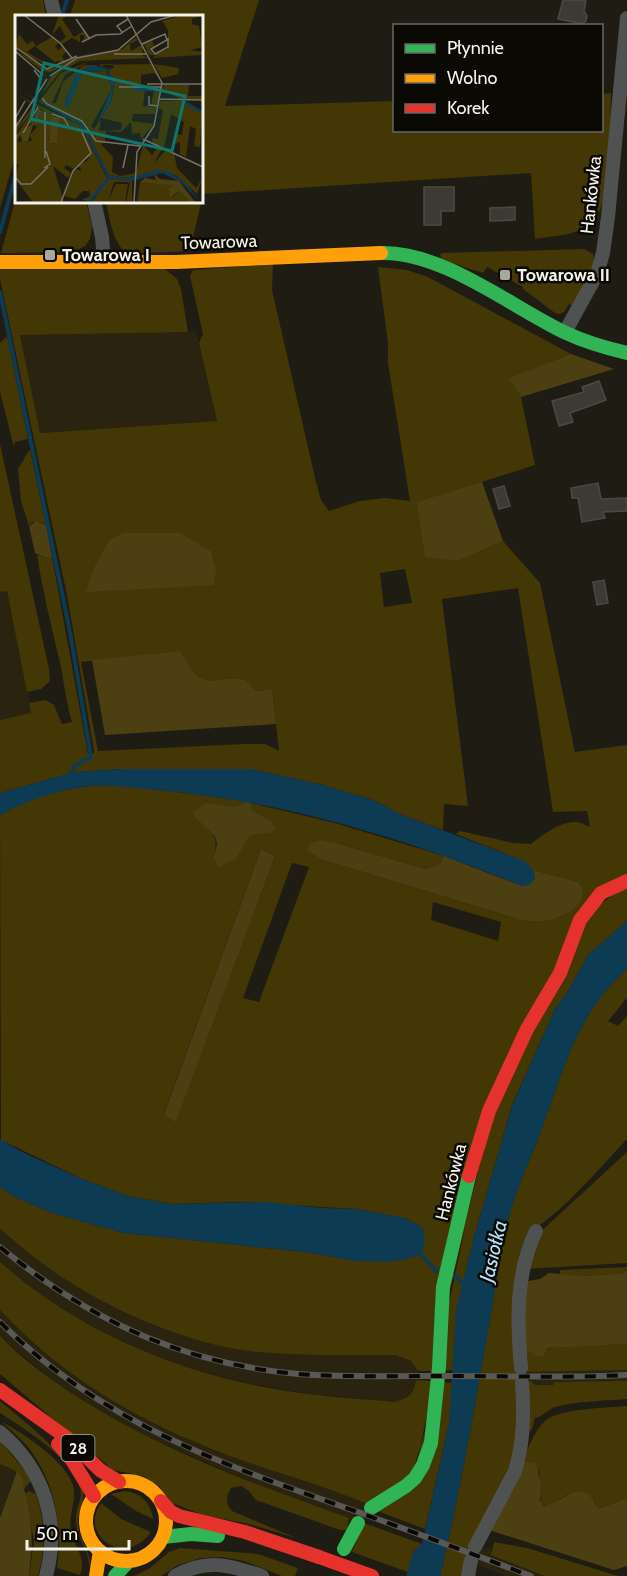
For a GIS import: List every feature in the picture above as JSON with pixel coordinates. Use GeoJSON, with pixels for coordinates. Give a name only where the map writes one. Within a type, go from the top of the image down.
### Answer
{"type":"FeatureCollection","features":[{"type":"Feature","properties":{"kind":"street"},"geometry":{"type":"LineString","coordinates":[[51,0],[55,15]]}},
{"type":"Feature","properties":{"kind":"street","name":"Hankówka"},"geometry":{"type":"LineString","coordinates":[[565,332],[597,274],[603,253],[627,18]]}},
{"type":"Feature","properties":{"kind":"street"},"geometry":{"type":"LineString","coordinates":[[94,202],[102,237],[104,261]]}},
{"type":"Feature","properties":{"kind":"street","name":"Towarowa"},"geometry":{"type":"LineString","coordinates":[[0,262],[176,262],[387,253],[411,256],[486,288],[565,332],[627,353]]}},
{"type":"Feature","properties":{"kind":"street","name":"Hankówka"},"geometry":{"type":"LineString","coordinates":[[371,1508],[415,1478],[423,1465],[430,1443],[439,1367],[443,1287],[471,1167],[489,1111],[526,1029],[560,973],[580,920],[601,893],[627,881]]}},
{"type":"Feature","properties":{"kind":"street"},"geometry":{"type":"LineString","coordinates":[[521,1368],[519,1296],[524,1261],[536,1231]]}},
{"type":"Feature","properties":{"kind":"street"},"geometry":{"type":"LineString","coordinates":[[468,1576],[473,1554],[515,1471],[519,1457],[523,1423],[522,1383]]}},
{"type":"Feature","properties":{"kind":"street","name":"28"},"geometry":{"type":"LineString","coordinates":[[0,1390],[67,1438],[100,1470],[119,1482],[131,1481],[143,1485],[153,1491],[171,1512],[258,1536],[372,1576]]}},
{"type":"Feature","properties":{"kind":"street","name":"28"},"geometry":{"type":"LineString","coordinates":[[34,1416],[72,1460],[94,1496]]}},
{"type":"Feature","properties":{"kind":"street"},"geometry":{"type":"LineString","coordinates":[[0,1432],[21,1451],[41,1486],[50,1517],[51,1559],[46,1576]]}},
{"type":"Feature","properties":{"kind":"street"},"geometry":{"type":"LineString","coordinates":[[119,1482],[110,1484],[94,1496],[86,1519],[87,1531],[92,1542],[100,1551],[118,1560],[140,1559],[158,1546],[163,1536],[166,1516],[161,1501]]}},
{"type":"Feature","properties":{"kind":"street"},"geometry":{"type":"LineString","coordinates":[[344,1549],[358,1523]]}},
{"type":"Feature","properties":{"kind":"street","name":"28"},"geometry":{"type":"LineString","coordinates":[[163,1536],[191,1534],[258,1536]]}},
{"type":"Feature","properties":{"kind":"street"},"geometry":{"type":"LineString","coordinates":[[96,1576],[100,1551]]}},
{"type":"Feature","properties":{"kind":"street"},"geometry":{"type":"LineString","coordinates":[[115,1576],[129,1561]]}},
{"type":"Feature","properties":{"kind":"street"},"geometry":{"type":"LineString","coordinates":[[175,1576],[201,1566],[222,1564],[262,1576]]}},
{"type":"Feature","properties":{"kind":"shaded area"},"geometry":{"type":"Polygon","coordinates":[[[0,0],[43,0],[46,15],[15,15],[15,156],[0,208],[0,0]]]}},
{"type":"Feature","properties":{"kind":"shaded area"},"geometry":{"type":"Polygon","coordinates":[[[75,0],[259,0],[225,106],[393,101],[393,132],[603,132],[603,94],[611,93],[610,144],[605,195],[600,210],[583,229],[569,234],[535,239],[531,173],[203,194],[202,198],[202,15],[70,15],[75,0]]]}},
{"type":"Feature","properties":{"kind":"shaded area"},"geometry":{"type":"Polygon","coordinates":[[[15,202],[86,202],[92,227],[90,239],[85,246],[74,252],[1,253],[15,202]]]}},
{"type":"Feature","properties":{"kind":"shaded area"},"geometry":{"type":"Polygon","coordinates":[[[106,202],[201,202],[190,251],[127,254],[118,243],[110,223],[106,202]]]}},
{"type":"Feature","properties":{"kind":"shaded area"},"geometry":{"type":"Polygon","coordinates":[[[584,249],[593,254],[595,263],[573,306],[569,304],[560,314],[555,313],[523,287],[487,267],[483,273],[442,260],[440,255],[442,253],[584,249]]]}},
{"type":"Feature","properties":{"kind":"shaded area"},"geometry":{"type":"Polygon","coordinates":[[[273,264],[272,290],[316,482],[321,500],[329,511],[360,501],[385,498],[410,501],[388,363],[388,343],[378,267],[407,270],[428,277],[571,354],[510,378],[521,397],[535,465],[417,503],[458,561],[503,541],[540,583],[575,752],[627,745],[627,876],[593,895],[491,1102],[435,1371],[418,1371],[411,1361],[395,1355],[309,1355],[257,1352],[230,1348],[173,1332],[117,1308],[66,1280],[0,1229],[0,1186],[11,1195],[52,1213],[124,1233],[305,1252],[356,1261],[423,1228],[405,1218],[356,1209],[239,1202],[171,1204],[128,1196],[82,1179],[1,1140],[0,815],[40,797],[72,788],[90,786],[105,785],[195,794],[248,802],[202,823],[213,835],[216,842],[215,851],[236,859],[247,836],[269,833],[272,821],[252,811],[251,803],[335,823],[444,856],[440,864],[426,869],[336,843],[320,859],[515,918],[566,912],[575,907],[583,891],[579,882],[533,870],[524,861],[456,834],[460,831],[513,843],[531,844],[561,825],[575,822],[590,827],[587,811],[553,812],[518,588],[442,599],[468,806],[444,804],[443,830],[402,815],[373,800],[319,784],[250,769],[122,769],[75,772],[0,793],[0,720],[31,713],[29,703],[46,700],[54,705],[62,724],[72,722],[37,555],[52,557],[88,754],[94,751],[67,595],[0,279],[0,268],[164,268],[177,279],[181,289],[188,332],[20,335],[40,433],[217,421],[199,343],[203,334],[190,276],[193,270],[273,264]],[[123,533],[109,540],[94,567],[87,592],[211,551],[181,533],[123,533]],[[405,569],[380,573],[384,607],[412,603],[405,569]],[[180,651],[81,662],[98,751],[265,744],[279,751],[272,689],[257,691],[244,679],[208,681],[195,674],[180,651]],[[261,849],[164,1113],[176,1121],[275,856],[261,849]],[[292,863],[243,998],[259,1002],[309,867],[292,863]],[[433,902],[431,920],[498,941],[501,922],[433,902]]]}},
{"type":"Feature","properties":{"kind":"shaded area"},"geometry":{"type":"Polygon","coordinates":[[[196,331],[217,421],[39,433],[20,335],[196,331]]]}},
{"type":"Feature","properties":{"kind":"shaded area"},"geometry":{"type":"Polygon","coordinates":[[[7,336],[28,439],[15,442],[14,447],[0,392],[0,343],[7,336]]]}},
{"type":"Feature","properties":{"kind":"shaded area"},"geometry":{"type":"Polygon","coordinates":[[[571,354],[614,369],[521,397],[509,378],[571,354]]]}},
{"type":"Feature","properties":{"kind":"shaded area"},"geometry":{"type":"Polygon","coordinates":[[[0,444],[49,669],[50,681],[41,689],[27,692],[7,591],[0,592],[0,444]]]}},
{"type":"Feature","properties":{"kind":"shaded area"},"geometry":{"type":"Polygon","coordinates":[[[30,450],[46,525],[41,522],[32,522],[29,526],[21,501],[18,468],[30,450]]]}},
{"type":"Feature","properties":{"kind":"shaded area"},"geometry":{"type":"Polygon","coordinates":[[[482,482],[503,541],[458,561],[425,557],[417,502],[482,482]]]}},
{"type":"Feature","properties":{"kind":"shaded area"},"geometry":{"type":"Polygon","coordinates":[[[36,521],[46,525],[52,557],[46,558],[35,553],[29,526],[36,521]]]}},
{"type":"Feature","properties":{"kind":"shaded area"},"geometry":{"type":"Polygon","coordinates":[[[123,533],[181,533],[211,551],[216,572],[214,585],[86,592],[94,567],[109,540],[123,533]]]}},
{"type":"Feature","properties":{"kind":"shaded area"},"geometry":{"type":"Polygon","coordinates":[[[7,591],[32,713],[0,720],[0,592],[7,591]]]}},
{"type":"Feature","properties":{"kind":"shaded area"},"geometry":{"type":"Polygon","coordinates":[[[180,651],[195,674],[208,681],[244,679],[257,691],[272,689],[276,724],[105,735],[92,660],[180,651]]]}},
{"type":"Feature","properties":{"kind":"shaded area"},"geometry":{"type":"Polygon","coordinates":[[[206,803],[235,807],[251,803],[252,811],[272,821],[275,829],[269,833],[250,835],[236,859],[219,867],[214,859],[217,843],[215,836],[194,816],[193,812],[206,803]]]}},
{"type":"Feature","properties":{"kind":"shaded area"},"geometry":{"type":"Polygon","coordinates":[[[320,840],[426,869],[440,864],[444,856],[522,886],[535,879],[533,870],[579,882],[583,891],[582,897],[580,903],[569,912],[556,918],[540,921],[518,919],[320,859],[307,849],[311,843],[320,840]]]}},
{"type":"Feature","properties":{"kind":"shaded area"},"geometry":{"type":"Polygon","coordinates":[[[261,849],[275,856],[176,1122],[164,1114],[261,849]]]}},
{"type":"Feature","properties":{"kind":"shaded area"},"geometry":{"type":"Polygon","coordinates":[[[627,884],[627,921],[588,955],[567,993],[555,1009],[512,1105],[465,1274],[454,1343],[453,1370],[441,1371],[445,1311],[492,1111],[588,914],[627,884]]]}},
{"type":"Feature","properties":{"kind":"shaded area"},"geometry":{"type":"Polygon","coordinates":[[[627,969],[627,998],[608,1021],[618,1026],[627,1016],[627,1139],[570,1199],[532,1231],[518,1368],[519,1437],[517,1454],[473,1541],[463,1576],[440,1576],[466,1451],[503,1241],[513,1202],[574,1042],[596,1004],[627,969]]]}},
{"type":"Feature","properties":{"kind":"shaded area"},"geometry":{"type":"Polygon","coordinates":[[[627,1152],[627,1263],[526,1269],[537,1235],[627,1152]]]}},
{"type":"Feature","properties":{"kind":"shaded area"},"geometry":{"type":"Polygon","coordinates":[[[0,1229],[44,1265],[152,1325],[202,1341],[256,1352],[395,1355],[411,1361],[418,1370],[415,1389],[409,1398],[395,1402],[308,1394],[247,1383],[186,1367],[133,1347],[79,1320],[28,1287],[0,1262],[0,1229]]]}},
{"type":"Feature","properties":{"kind":"shaded area"},"geometry":{"type":"Polygon","coordinates":[[[0,1262],[33,1289],[105,1333],[144,1351],[226,1378],[267,1388],[309,1394],[395,1402],[410,1395],[416,1380],[434,1381],[415,1472],[370,1505],[206,1447],[141,1417],[81,1381],[26,1336],[0,1310],[0,1262]]]}},
{"type":"Feature","properties":{"kind":"shaded area"},"geometry":{"type":"Polygon","coordinates":[[[627,1267],[627,1273],[560,1275],[560,1270],[627,1267]]]}},
{"type":"Feature","properties":{"kind":"shaded area"},"geometry":{"type":"Polygon","coordinates":[[[549,1273],[582,1276],[627,1273],[627,1344],[547,1348],[543,1357],[533,1355],[531,1352],[522,1355],[523,1282],[540,1279],[549,1273]]]}},
{"type":"Feature","properties":{"kind":"shaded area"},"geometry":{"type":"Polygon","coordinates":[[[0,1310],[36,1346],[69,1372],[118,1405],[199,1444],[370,1505],[356,1521],[277,1493],[147,1437],[54,1382],[6,1342],[0,1336],[0,1310]]]}},
{"type":"Feature","properties":{"kind":"shaded area"},"geometry":{"type":"Polygon","coordinates":[[[0,1336],[48,1377],[111,1417],[211,1466],[349,1518],[347,1530],[340,1530],[256,1500],[249,1491],[241,1486],[231,1488],[228,1494],[227,1503],[232,1511],[296,1538],[249,1524],[202,1515],[168,1501],[160,1487],[143,1476],[113,1470],[0,1374],[0,1336]]]}},
{"type":"Feature","properties":{"kind":"shaded area"},"geometry":{"type":"Polygon","coordinates":[[[627,1344],[627,1370],[524,1372],[522,1355],[534,1351],[560,1347],[627,1344]]]}},
{"type":"Feature","properties":{"kind":"shaded area"},"geometry":{"type":"Polygon","coordinates":[[[627,1366],[627,1383],[585,1385],[535,1385],[531,1380],[530,1370],[627,1366]]]}},
{"type":"Feature","properties":{"kind":"shaded area"},"geometry":{"type":"Polygon","coordinates":[[[525,1381],[531,1381],[535,1385],[554,1385],[553,1382],[627,1381],[627,1399],[582,1402],[555,1407],[535,1418],[532,1429],[525,1439],[525,1381]]]}},
{"type":"Feature","properties":{"kind":"shaded area"},"geometry":{"type":"Polygon","coordinates":[[[440,1382],[453,1383],[449,1424],[425,1529],[375,1510],[408,1487],[440,1382]]]}},
{"type":"Feature","properties":{"kind":"shaded area"},"geometry":{"type":"Polygon","coordinates":[[[0,1401],[60,1454],[79,1478],[83,1494],[78,1526],[90,1558],[91,1570],[76,1526],[76,1513],[81,1494],[72,1470],[49,1448],[0,1413],[0,1401]]]}},
{"type":"Feature","properties":{"kind":"shaded area"},"geometry":{"type":"Polygon","coordinates":[[[627,1406],[627,1498],[601,1508],[597,1507],[595,1502],[567,1495],[548,1506],[541,1504],[539,1471],[522,1462],[541,1425],[561,1413],[627,1406]]]}},
{"type":"Feature","properties":{"kind":"shaded area"},"geometry":{"type":"Polygon","coordinates":[[[2,1422],[45,1450],[71,1480],[74,1495],[70,1527],[81,1558],[80,1575],[57,1568],[58,1521],[51,1490],[38,1461],[29,1448],[2,1422]]]}},
{"type":"Feature","properties":{"kind":"shaded area"},"geometry":{"type":"Polygon","coordinates":[[[0,1440],[19,1464],[0,1518],[0,1440]]]}},
{"type":"Feature","properties":{"kind":"shaded area"},"geometry":{"type":"Polygon","coordinates":[[[0,1441],[31,1481],[24,1489],[17,1472],[0,1464],[0,1441]]]}},
{"type":"Feature","properties":{"kind":"shaded area"},"geometry":{"type":"Polygon","coordinates":[[[522,1462],[536,1463],[541,1485],[540,1500],[544,1506],[579,1492],[585,1493],[597,1507],[601,1508],[627,1498],[627,1566],[614,1570],[492,1531],[490,1527],[522,1462]]]}},
{"type":"Feature","properties":{"kind":"shaded area"},"geometry":{"type":"Polygon","coordinates":[[[17,1471],[23,1483],[31,1527],[29,1576],[0,1576],[0,1518],[17,1471]]]}},
{"type":"Feature","properties":{"kind":"shaded area"},"geometry":{"type":"Polygon","coordinates":[[[29,1491],[36,1494],[43,1524],[43,1545],[38,1576],[29,1576],[34,1541],[25,1493],[29,1491]]]}},
{"type":"Feature","properties":{"kind":"shaded area"},"geometry":{"type":"Polygon","coordinates":[[[125,1491],[136,1494],[144,1500],[150,1508],[153,1519],[136,1511],[111,1494],[125,1491]]]}},
{"type":"Feature","properties":{"kind":"shaded area"},"geometry":{"type":"Polygon","coordinates":[[[101,1503],[121,1519],[151,1532],[140,1543],[129,1548],[118,1548],[108,1543],[100,1536],[95,1526],[95,1515],[101,1503]]]}},
{"type":"Feature","properties":{"kind":"shaded area"},"geometry":{"type":"Polygon","coordinates":[[[364,1523],[422,1544],[414,1551],[408,1572],[352,1552],[364,1523]]]}},
{"type":"Feature","properties":{"kind":"shaded area"},"geometry":{"type":"Polygon","coordinates":[[[494,1542],[527,1548],[618,1576],[545,1576],[491,1555],[494,1542]]]}},
{"type":"Feature","properties":{"kind":"shaded area"},"geometry":{"type":"Polygon","coordinates":[[[180,1548],[258,1554],[298,1568],[295,1576],[282,1576],[244,1561],[222,1557],[200,1558],[178,1565],[161,1576],[134,1576],[150,1568],[169,1552],[180,1548]]]}},
{"type":"Feature","properties":{"kind":"shaded area"},"geometry":{"type":"Polygon","coordinates":[[[487,1548],[571,1576],[505,1576],[477,1565],[480,1549],[487,1548]]]}},
{"type":"Feature","properties":{"kind":"water"},"geometry":{"type":"Polygon","coordinates":[[[122,769],[250,769],[319,784],[373,800],[402,815],[525,861],[533,870],[535,879],[529,885],[522,886],[434,853],[344,824],[205,795],[120,786],[91,786],[50,794],[0,815],[0,793],[75,772],[122,769]]]}},
{"type":"Feature","properties":{"kind":"water","name":"Jasiołka"},"geometry":{"type":"Polygon","coordinates":[[[627,921],[627,969],[596,1004],[574,1042],[517,1191],[506,1227],[460,1482],[440,1576],[406,1576],[414,1551],[422,1544],[449,1424],[456,1310],[474,1237],[512,1106],[555,1009],[567,993],[588,955],[627,921]]]}},
{"type":"Feature","properties":{"kind":"water"},"geometry":{"type":"Polygon","coordinates":[[[0,1139],[22,1152],[82,1179],[128,1196],[171,1204],[266,1202],[356,1209],[405,1218],[423,1228],[425,1242],[421,1254],[404,1260],[387,1262],[356,1261],[305,1252],[124,1233],[52,1213],[11,1195],[0,1186],[0,1139]]]}},
{"type":"Feature","properties":{"kind":"building"},"geometry":{"type":"Polygon","coordinates":[[[563,0],[586,0],[584,11],[587,16],[586,21],[582,24],[558,19],[563,0]]]}},
{"type":"Feature","properties":{"kind":"building"},"geometry":{"type":"Polygon","coordinates":[[[424,187],[454,187],[454,211],[441,211],[441,225],[424,225],[424,187]]]}},
{"type":"Feature","properties":{"kind":"building"},"geometry":{"type":"Polygon","coordinates":[[[515,207],[515,220],[490,221],[490,208],[515,207]]]}},
{"type":"Feature","properties":{"kind":"building"},"geometry":{"type":"Polygon","coordinates":[[[599,381],[606,400],[570,413],[573,422],[559,426],[552,401],[584,392],[582,387],[599,381]]]}},
{"type":"Feature","properties":{"kind":"building"},"geometry":{"type":"Polygon","coordinates":[[[598,483],[601,499],[627,498],[627,511],[603,512],[605,518],[582,522],[578,498],[572,498],[571,488],[598,483]]]}},
{"type":"Feature","properties":{"kind":"building"},"geometry":{"type":"Polygon","coordinates":[[[504,486],[510,506],[499,509],[493,489],[504,486]]]}},
{"type":"Feature","properties":{"kind":"building"},"geometry":{"type":"Polygon","coordinates":[[[604,580],[608,603],[597,605],[593,582],[604,580]]]}},
{"type":"Feature","properties":{"kind":"waterway"},"geometry":{"type":"LineString","coordinates":[[63,12],[67,0]]}},
{"type":"Feature","properties":{"kind":"waterway"},"geometry":{"type":"LineString","coordinates":[[0,232],[15,178]]}},
{"type":"Feature","properties":{"kind":"waterway"},"geometry":{"type":"LineString","coordinates":[[0,292],[70,632],[91,757],[75,765],[70,776]]}},
{"type":"Feature","properties":{"kind":"waterway"},"geometry":{"type":"LineString","coordinates":[[416,1252],[421,1254],[437,1272]]}},
{"type":"Feature","properties":{"kind":"waterway"},"geometry":{"type":"LineString","coordinates":[[455,1276],[467,1288]]}},
{"type":"Feature","properties":{"kind":"railway"},"geometry":{"type":"LineString","coordinates":[[0,1247],[35,1274],[108,1319],[186,1352],[227,1363],[269,1371],[331,1376],[627,1375]]}},
{"type":"Feature","properties":{"kind":"railway"},"geometry":{"type":"LineString","coordinates":[[0,1322],[39,1357],[79,1387],[122,1414],[166,1437],[259,1477],[531,1576]]}},
{"type":"Feature","properties":{"kind":"traffic: fast"},"geometry":{"type":"LineString","coordinates":[[381,253],[404,255],[428,261],[476,283],[566,333],[627,353]]}},
{"type":"Feature","properties":{"kind":"traffic: fast"},"geometry":{"type":"LineString","coordinates":[[371,1508],[415,1478],[423,1465],[431,1443],[439,1367],[443,1287],[469,1176]]}},
{"type":"Feature","properties":{"kind":"traffic: fast"},"geometry":{"type":"LineString","coordinates":[[344,1549],[358,1523]]}},
{"type":"Feature","properties":{"kind":"traffic: fast"},"geometry":{"type":"LineString","coordinates":[[163,1537],[191,1534],[218,1536]]}},
{"type":"Feature","properties":{"kind":"traffic: fast"},"geometry":{"type":"LineString","coordinates":[[115,1576],[129,1561]]}},
{"type":"Feature","properties":{"kind":"traffic: slow"},"geometry":{"type":"LineString","coordinates":[[0,262],[176,262],[381,253]]}},
{"type":"Feature","properties":{"kind":"traffic: slow"},"geometry":{"type":"LineString","coordinates":[[126,1481],[141,1484],[154,1493],[163,1506],[166,1521],[163,1536],[154,1549],[141,1558],[126,1561],[111,1558],[98,1549],[89,1536],[86,1521],[89,1506],[98,1493],[111,1484],[126,1481]]}},
{"type":"Feature","properties":{"kind":"traffic: slow"},"geometry":{"type":"LineString","coordinates":[[96,1576],[100,1551]]}},
{"type":"Feature","properties":{"kind":"traffic: jam"},"geometry":{"type":"LineString","coordinates":[[469,1176],[489,1111],[527,1029],[560,973],[580,920],[601,893],[627,881]]}},
{"type":"Feature","properties":{"kind":"traffic: jam"},"geometry":{"type":"LineString","coordinates":[[0,1390],[67,1438],[100,1470],[119,1482]]}},
{"type":"Feature","properties":{"kind":"traffic: jam"},"geometry":{"type":"LineString","coordinates":[[58,1444],[72,1460],[94,1496]]}},
{"type":"Feature","properties":{"kind":"traffic: jam"},"geometry":{"type":"LineString","coordinates":[[161,1501],[171,1512],[179,1516],[245,1532],[319,1557]]}},
{"type":"Feature","properties":{"kind":"traffic: jam"},"geometry":{"type":"LineString","coordinates":[[319,1557],[372,1576]]}},
{"type":"Feature","properties":{"kind":"place","name":"Towarowa I"},"geometry":{"type":"Point","coordinates":[50,255]}},
{"type":"Feature","properties":{"kind":"place","name":"Towarowa II"},"geometry":{"type":"Point","coordinates":[505,275]}}]}
